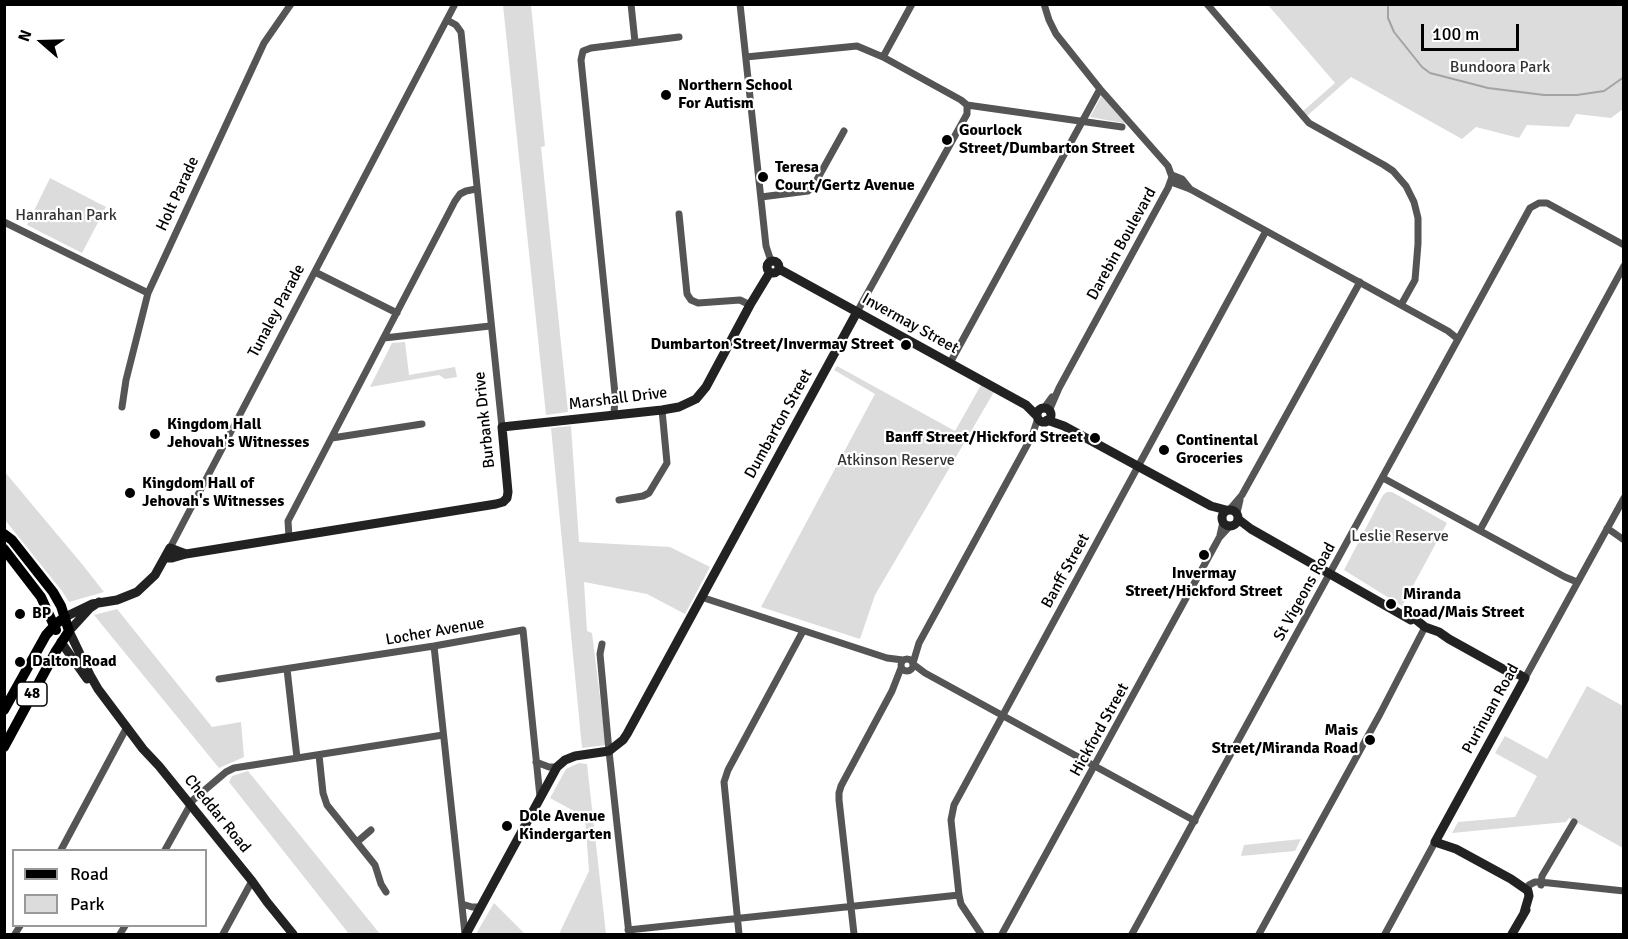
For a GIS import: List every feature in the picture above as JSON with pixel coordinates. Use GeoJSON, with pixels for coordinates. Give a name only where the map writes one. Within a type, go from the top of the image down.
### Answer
{"type":"FeatureCollection","features":[{"type":"Feature","properties":{"kind":"main road"},"geometry":{"type":"LineString","coordinates":[[4,534],[12,540],[50,587],[61,606],[69,631]]}},
{"type":"Feature","properties":{"kind":"main road"},"geometry":{"type":"LineString","coordinates":[[4,549],[41,597],[61,642]]}},
{"type":"Feature","properties":{"kind":"main road"},"geometry":{"type":"LineString","coordinates":[[54,626],[65,617]]}},
{"type":"Feature","properties":{"kind":"main road","name":"48"},"geometry":{"type":"LineString","coordinates":[[4,710],[54,626]]}},
{"type":"Feature","properties":{"kind":"main road","name":"48"},"geometry":{"type":"LineString","coordinates":[[6,740],[69,631]]}},
{"type":"Feature","properties":{"kind":"street","name":"Holt Parade"},"geometry":{"type":"LineString","coordinates":[[122,407],[126,380],[148,294],[264,43],[291,4]]}},
{"type":"Feature","properties":{"kind":"street","name":"Tunaley Parade"},"geometry":{"type":"LineString","coordinates":[[65,617],[87,605],[123,598],[137,592],[152,578],[165,558],[455,4]]}},
{"type":"Feature","properties":{"kind":"street"},"geometry":{"type":"LineString","coordinates":[[631,4],[635,42]]}},
{"type":"Feature","properties":{"kind":"street"},"geometry":{"type":"LineString","coordinates":[[740,4],[766,246],[771,261],[767,266],[774,270]]}},
{"type":"Feature","properties":{"kind":"street"},"geometry":{"type":"LineString","coordinates":[[883,57],[912,4]]}},
{"type":"Feature","properties":{"kind":"street","name":"Darebin Boulevard"},"geometry":{"type":"LineString","coordinates":[[854,934],[839,800],[841,786],[1171,179],[1168,166],[1100,89],[1056,34],[1044,4]]}},
{"type":"Feature","properties":{"kind":"street"},"geometry":{"type":"LineString","coordinates":[[1207,4],[1309,123],[1384,165],[1393,171],[1406,186],[1414,202],[1418,218],[1417,268],[1415,280],[1401,305]]}},
{"type":"Feature","properties":{"kind":"street","name":"Burbank Drive"},"geometry":{"type":"LineString","coordinates":[[165,558],[496,504],[507,498],[502,427],[460,32],[456,24],[447,20]]}},
{"type":"Feature","properties":{"kind":"street"},"geometry":{"type":"LineString","coordinates":[[617,415],[581,60],[584,51],[591,48],[679,37]]}},
{"type":"Feature","properties":{"kind":"street"},"geometry":{"type":"LineString","coordinates":[[746,57],[857,46],[883,57],[967,105],[1122,127]]}},
{"type":"Feature","properties":{"kind":"street"},"geometry":{"type":"LineString","coordinates":[[950,363],[1100,89]]}},
{"type":"Feature","properties":{"kind":"street","name":"Dumbarton Street"},"geometry":{"type":"LineString","coordinates":[[609,752],[627,734],[967,114],[967,105]]}},
{"type":"Feature","properties":{"kind":"street"},"geometry":{"type":"LineString","coordinates":[[761,197],[808,191],[844,131]]}},
{"type":"Feature","properties":{"kind":"street"},"geometry":{"type":"LineString","coordinates":[[1171,179],[1182,179],[1190,189],[1448,331],[1455,332],[1459,337]]}},
{"type":"Feature","properties":{"kind":"street"},"geometry":{"type":"LineString","coordinates":[[289,537],[288,521],[460,194],[476,189]]}},
{"type":"Feature","properties":{"kind":"street","name":"St Vigeons Road"},"geometry":{"type":"LineString","coordinates":[[1132,934],[1530,208],[1539,203],[1547,203],[1623,245]]}},
{"type":"Feature","properties":{"kind":"street"},"geometry":{"type":"LineString","coordinates":[[679,214],[687,294],[698,303],[740,300],[750,305]]}},
{"type":"Feature","properties":{"kind":"street"},"geometry":{"type":"LineString","coordinates":[[5,222],[148,294]]}},
{"type":"Feature","properties":{"kind":"street","name":"Banff Street"},"geometry":{"type":"LineString","coordinates":[[981,934],[961,904],[959,895],[951,820],[954,805],[1266,231]]}},
{"type":"Feature","properties":{"kind":"street"},"geometry":{"type":"LineString","coordinates":[[1480,531],[1623,266]]}},
{"type":"Feature","properties":{"kind":"street","name":"Invermay Street"},"geometry":{"type":"LineString","coordinates":[[774,270],[857,312],[1138,466],[1407,616],[1424,630]]}},
{"type":"Feature","properties":{"kind":"street","name":"Marshall Drive"},"geometry":{"type":"LineString","coordinates":[[502,427],[662,411],[679,407],[696,399],[706,387],[750,305],[774,270]]}},
{"type":"Feature","properties":{"kind":"street"},"geometry":{"type":"LineString","coordinates":[[315,272],[397,313]]}},
{"type":"Feature","properties":{"kind":"street","name":"Hickford Street"},"geometry":{"type":"LineString","coordinates":[[1002,934],[1360,282]]}},
{"type":"Feature","properties":{"kind":"street"},"geometry":{"type":"LineString","coordinates":[[384,338],[490,326]]}},
{"type":"Feature","properties":{"kind":"street"},"geometry":{"type":"LineString","coordinates":[[619,500],[650,493],[667,463],[662,411]]}},
{"type":"Feature","properties":{"kind":"street"},"geometry":{"type":"LineString","coordinates":[[332,438],[422,424]]}},
{"type":"Feature","properties":{"kind":"street"},"geometry":{"type":"LineString","coordinates":[[1383,478],[1576,584]]}},
{"type":"Feature","properties":{"kind":"street","name":"Purinuan Road"},"geometry":{"type":"LineString","coordinates":[[1384,934],[1623,498]]}},
{"type":"Feature","properties":{"kind":"street"},"geometry":{"type":"LineString","coordinates":[[1606,530],[1615,532],[1621,539]]}},
{"type":"Feature","properties":{"kind":"street","name":"Burbank Drive"},"geometry":{"type":"LineString","coordinates":[[170,548],[186,554]]}},
{"type":"Feature","properties":{"kind":"street"},"geometry":{"type":"LineString","coordinates":[[701,597],[887,658],[925,673],[1195,821]]}},
{"type":"Feature","properties":{"kind":"street"},"geometry":{"type":"LineString","coordinates":[[69,631],[99,602]]}},
{"type":"Feature","properties":{"kind":"street","name":"Locher Avenue"},"geometry":{"type":"LineString","coordinates":[[219,679],[523,630],[540,797]]}},
{"type":"Feature","properties":{"kind":"street"},"geometry":{"type":"LineString","coordinates":[[1259,934],[1424,630],[1449,639],[1512,674],[1518,674],[1524,680]]}},
{"type":"Feature","properties":{"kind":"street","name":"Cheddar Road"},"geometry":{"type":"LineString","coordinates":[[69,631],[98,689]]}},
{"type":"Feature","properties":{"kind":"street"},"geometry":{"type":"LineString","coordinates":[[739,934],[724,782],[728,770],[803,631]]}},
{"type":"Feature","properties":{"kind":"street","name":"Cheddar Road"},"geometry":{"type":"LineString","coordinates":[[61,642],[81,671],[127,727],[147,746],[159,766],[293,934]]}},
{"type":"Feature","properties":{"kind":"street"},"geometry":{"type":"LineString","coordinates":[[602,644],[600,654],[609,752],[629,932],[737,918],[959,895]]}},
{"type":"Feature","properties":{"kind":"street"},"geometry":{"type":"LineString","coordinates":[[434,646],[466,934]]}},
{"type":"Feature","properties":{"kind":"street"},"geometry":{"type":"LineString","coordinates":[[287,669],[297,759]]}},
{"type":"Feature","properties":{"kind":"street"},"geometry":{"type":"LineString","coordinates":[[62,849],[127,727]]}},
{"type":"Feature","properties":{"kind":"street"},"geometry":{"type":"LineString","coordinates":[[166,849],[193,800],[234,768],[443,735]]}},
{"type":"Feature","properties":{"kind":"street"},"geometry":{"type":"LineString","coordinates":[[466,934],[557,767],[565,760],[575,756],[609,752]]}},
{"type":"Feature","properties":{"kind":"street"},"geometry":{"type":"LineString","coordinates":[[319,755],[323,793],[327,805],[375,865],[386,892]]}},
{"type":"Feature","properties":{"kind":"street"},"geometry":{"type":"LineString","coordinates":[[536,762],[549,767],[557,767]]}},
{"type":"Feature","properties":{"kind":"street"},"geometry":{"type":"LineString","coordinates":[[1512,934],[1529,899],[1574,822]]}},
{"type":"Feature","properties":{"kind":"street"},"geometry":{"type":"LineString","coordinates":[[357,842],[371,830]]}},
{"type":"Feature","properties":{"kind":"street"},"geometry":{"type":"LineString","coordinates":[[1437,838],[1511,879],[1538,886],[1623,891]]}},
{"type":"Feature","properties":{"kind":"street"},"geometry":{"type":"LineString","coordinates":[[223,934],[252,881]]}},
{"type":"Feature","properties":{"kind":"street","name":"Cheddar Road"},"geometry":{"type":"LineString","coordinates":[[252,881],[274,902],[300,934]]}},
{"type":"Feature","properties":{"kind":"street"},"geometry":{"type":"LineString","coordinates":[[462,904],[481,907]]}},
{"type":"Feature","properties":{"kind":"green space"},"geometry":{"type":"Polygon","coordinates":[[[503,5],[531,5],[545,146],[541,147],[568,412],[546,415],[503,5]]]}},
{"type":"Feature","properties":{"kind":"green space","name":"Bundoora Park"},"geometry":{"type":"Polygon","coordinates":[[[1268,5],[1623,5],[1623,109],[1611,118],[1576,114],[1569,127],[1527,125],[1519,138],[1476,127],[1462,139],[1351,77],[1307,116],[1302,112],[1335,83],[1268,5]]]}},
{"type":"Feature","properties":{"kind":"green space"},"geometry":{"type":"Polygon","coordinates":[[[1102,95],[1128,124],[1090,117],[1102,95]]]}},
{"type":"Feature","properties":{"kind":"green space","name":"Hanrahan Park"},"geometry":{"type":"Polygon","coordinates":[[[50,178],[106,207],[82,253],[27,225],[50,178]]]}},
{"type":"Feature","properties":{"kind":"green space"},"geometry":{"type":"Polygon","coordinates":[[[405,342],[409,375],[455,367],[457,377],[445,379],[439,375],[370,387],[392,343],[405,342]]]}},
{"type":"Feature","properties":{"kind":"green space","name":"Atkinson Reserve"},"geometry":{"type":"Polygon","coordinates":[[[837,366],[955,431],[981,385],[994,392],[875,595],[860,639],[761,607],[875,394],[834,370],[837,366]]]}},
{"type":"Feature","properties":{"kind":"green space"},"geometry":{"type":"Polygon","coordinates":[[[571,426],[579,542],[670,547],[710,567],[685,614],[647,594],[584,582],[587,631],[592,633],[606,745],[582,748],[551,428],[571,426]]]}},
{"type":"Feature","properties":{"kind":"green space"},"geometry":{"type":"Polygon","coordinates":[[[4,471],[104,592],[69,602],[5,520],[4,471]]]}},
{"type":"Feature","properties":{"kind":"green space","name":"Leslie Reserve"},"geometry":{"type":"Polygon","coordinates":[[[1392,492],[1447,523],[1402,606],[1344,570],[1383,495],[1392,492]]]}},
{"type":"Feature","properties":{"kind":"green space"},"geometry":{"type":"Polygon","coordinates":[[[117,609],[212,727],[241,722],[244,757],[219,768],[94,615],[117,609]]]}},
{"type":"Feature","properties":{"kind":"green space"},"geometry":{"type":"Polygon","coordinates":[[[1587,686],[1623,706],[1623,848],[1569,818],[1566,822],[1452,833],[1458,822],[1515,817],[1537,776],[1495,753],[1505,736],[1547,759],[1587,686]]]}},
{"type":"Feature","properties":{"kind":"green space"},"geometry":{"type":"Polygon","coordinates":[[[579,763],[587,764],[606,934],[559,934],[589,871],[585,817],[550,798],[566,769],[579,763]]]}},
{"type":"Feature","properties":{"kind":"green space"},"geometry":{"type":"Polygon","coordinates":[[[248,771],[380,934],[349,934],[229,782],[232,776],[248,771]]]}},
{"type":"Feature","properties":{"kind":"green space"},"geometry":{"type":"Polygon","coordinates":[[[1301,839],[1295,851],[1241,856],[1244,845],[1301,839]]]}},
{"type":"Feature","properties":{"kind":"green space"},"geometry":{"type":"Polygon","coordinates":[[[494,903],[525,934],[476,934],[494,903]]]}},
{"type":"Feature","properties":{"kind":"waterway"},"geometry":{"type":"LineString","coordinates":[[1388,4],[1388,18],[1394,32],[1422,67],[1430,73],[1488,88],[1544,95],[1577,95],[1604,91],[1624,77]]}},
{"type":"Feature","properties":{"kind":"place","name":"Northern School For Autism"},"geometry":{"type":"Point","coordinates":[666,95]}},
{"type":"Feature","properties":{"kind":"place","name":"Gourlock Street/Dumbarton Street"},"geometry":{"type":"Point","coordinates":[947,140]}},
{"type":"Feature","properties":{"kind":"place","name":"Teresa Court/Gertz Avenue"},"geometry":{"type":"Point","coordinates":[763,177]}},
{"type":"Feature","properties":{"kind":"place","name":"Dumbarton Street/Invermay Street"},"geometry":{"type":"Point","coordinates":[906,345]}},
{"type":"Feature","properties":{"kind":"place","name":"Kingdom Hall Jehovah's Witnesses"},"geometry":{"type":"Point","coordinates":[155,434]}},
{"type":"Feature","properties":{"kind":"place","name":"Banff Street/Hickford Street"},"geometry":{"type":"Point","coordinates":[1095,438]}},
{"type":"Feature","properties":{"kind":"place","name":"Continental Groceries"},"geometry":{"type":"Point","coordinates":[1164,450]}},
{"type":"Feature","properties":{"kind":"place","name":"Kingdom Hall of Jehovah's Witnesses"},"geometry":{"type":"Point","coordinates":[130,493]}},
{"type":"Feature","properties":{"kind":"place","name":"Invermay Street/Hickford Street"},"geometry":{"type":"Point","coordinates":[1204,555]}},
{"type":"Feature","properties":{"kind":"place","name":"Miranda Road/Mais Street"},"geometry":{"type":"Point","coordinates":[1391,604]}},
{"type":"Feature","properties":{"kind":"place","name":"BP"},"geometry":{"type":"Point","coordinates":[20,614]}},
{"type":"Feature","properties":{"kind":"place","name":"Dalton Road"},"geometry":{"type":"Point","coordinates":[20,662]}},
{"type":"Feature","properties":{"kind":"place","name":"Mais Street/Miranda Road"},"geometry":{"type":"Point","coordinates":[1370,740]}},
{"type":"Feature","properties":{"kind":"place","name":"Dole Avenue Kindergarten"},"geometry":{"type":"Point","coordinates":[507,826]}}]}
